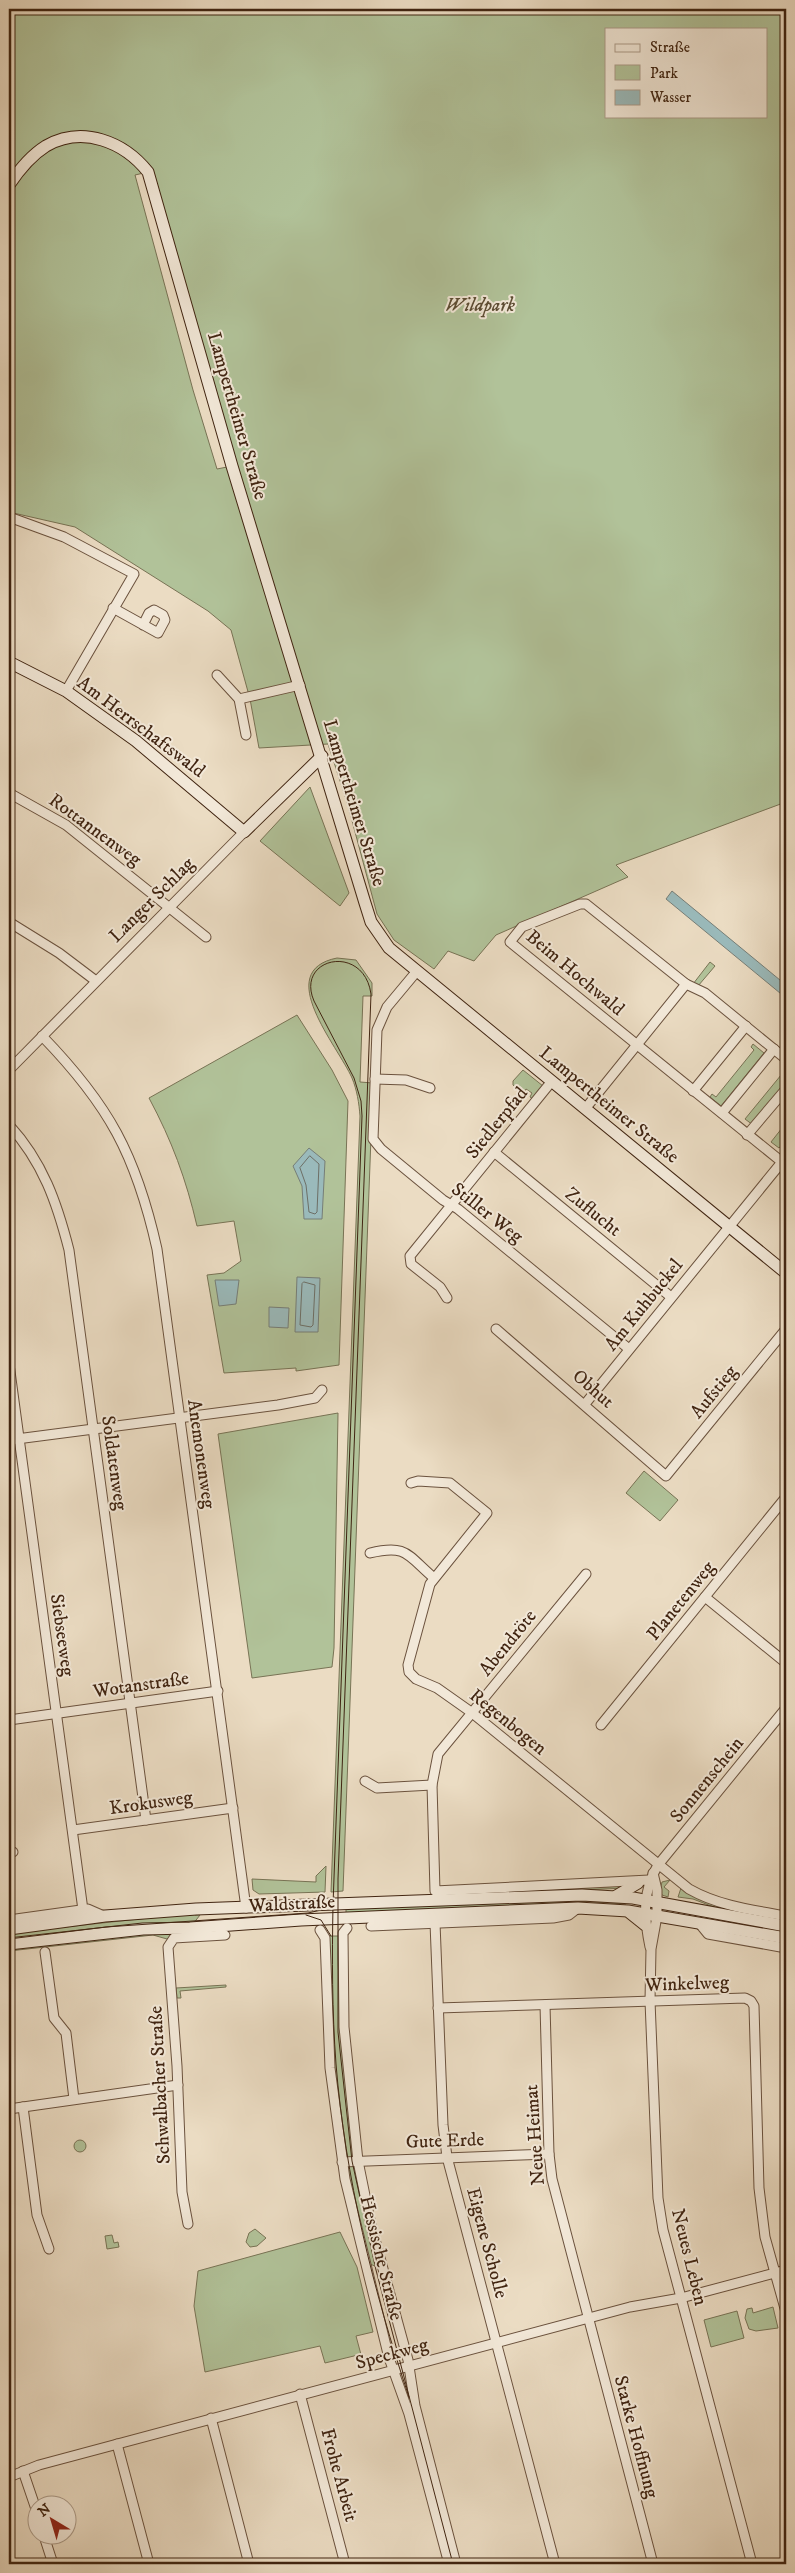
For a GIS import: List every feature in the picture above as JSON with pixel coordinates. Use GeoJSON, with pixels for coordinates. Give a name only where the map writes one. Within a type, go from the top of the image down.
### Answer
{"type":"FeatureCollection","features":[{"type":"Feature","properties":{"kind":"street","name":"Lampertheimer Straße"},"geometry":{"type":"LineString","coordinates":[[9,185],[25,163],[47,146],[70,138],[89,136],[107,140],[124,148],[138,158],[148,172],[232,466],[322,756],[371,922],[390,948],[417,971],[786,1273]]}},
{"type":"Feature","properties":{"kind":"street"},"geometry":{"type":"LineString","coordinates":[[9,517],[64,537],[134,574],[66,692]]}},
{"type":"Feature","properties":{"kind":"street"},"geometry":{"type":"LineString","coordinates":[[113,608],[143,624]]}},
{"type":"Feature","properties":{"kind":"street","name":"Am Herrschaftswald"},"geometry":{"type":"LineString","coordinates":[[9,662],[66,692],[136,741],[244,832]]}},
{"type":"Feature","properties":{"kind":"street"},"geometry":{"type":"LineString","coordinates":[[216,675],[239,699],[246,735]]}},
{"type":"Feature","properties":{"kind":"street"},"geometry":{"type":"LineString","coordinates":[[239,699],[300,685]]}},
{"type":"Feature","properties":{"kind":"street","name":"Langer Schlag"},"geometry":{"type":"LineString","coordinates":[[9,1070],[169,907],[322,756]]}},
{"type":"Feature","properties":{"kind":"street","name":"Rottannenweg"},"geometry":{"type":"LineString","coordinates":[[9,793],[66,826],[206,937]]}},
{"type":"Feature","properties":{"kind":"street","name":"Beim Hochwald"},"geometry":{"type":"LineString","coordinates":[[636,1045],[510,942],[522,927],[586,904],[686,984]]}},
{"type":"Feature","properties":{"kind":"street"},"geometry":{"type":"LineString","coordinates":[[9,922],[59,953],[96,981]]}},
{"type":"Feature","properties":{"kind":"street","name":"Stiller Weg"},"geometry":{"type":"LineString","coordinates":[[417,971],[381,1018],[377,1030],[373,1139],[381,1149],[629,1349]]}},
{"type":"Feature","properties":{"kind":"street"},"geometry":{"type":"LineString","coordinates":[[585,1108],[686,984],[705,993],[786,1059]]}},
{"type":"Feature","properties":{"kind":"street"},"geometry":{"type":"LineString","coordinates":[[693,1090],[746,1026]]}},
{"type":"Feature","properties":{"kind":"street","name":"Anemonenweg"},"geometry":{"type":"LineString","coordinates":[[42,1036],[76,1071],[95,1095],[118,1132],[134,1167],[148,1207],[157,1249],[246,1908]]}},
{"type":"Feature","properties":{"kind":"street"},"geometry":{"type":"LineString","coordinates":[[636,1045],[747,1135],[784,1160]]}},
{"type":"Feature","properties":{"kind":"street"},"geometry":{"type":"LineString","coordinates":[[722,1113],[774,1049]]}},
{"type":"Feature","properties":{"kind":"street"},"geometry":{"type":"LineString","coordinates":[[375,1079],[406,1080],[430,1088]]}},
{"type":"Feature","properties":{"kind":"street","name":"Siedlerpfad"},"geometry":{"type":"LineString","coordinates":[[447,1298],[440,1287],[411,1264],[410,1256],[552,1081]]}},
{"type":"Feature","properties":{"kind":"street"},"geometry":{"type":"LineString","coordinates":[[747,1135],[786,1090]]}},
{"type":"Feature","properties":{"kind":"street","name":"Soldatenweg"},"geometry":{"type":"LineString","coordinates":[[9,1125],[38,1164],[57,1203],[69,1250],[146,1820]]}},
{"type":"Feature","properties":{"kind":"street","name":"Zuflucht"},"geometry":{"type":"LineString","coordinates":[[494,1152],[671,1297]]}},
{"type":"Feature","properties":{"kind":"street","name":"Am Kuhbuckel"},"geometry":{"type":"LineString","coordinates":[[585,1404],[784,1160]]}},
{"type":"Feature","properties":{"kind":"street","name":"Obhut"},"geometry":{"type":"LineString","coordinates":[[496,1329],[666,1476]]}},
{"type":"Feature","properties":{"kind":"street","name":"Aufstieg"},"geometry":{"type":"LineString","coordinates":[[666,1476],[786,1329]]}},
{"type":"Feature","properties":{"kind":"street","name":"Siebseeweg"},"geometry":{"type":"LineString","coordinates":[[9,1364],[83,1910]]}},
{"type":"Feature","properties":{"kind":"street"},"geometry":{"type":"LineString","coordinates":[[9,1440],[316,1398],[322,1390]]}},
{"type":"Feature","properties":{"kind":"street","name":"Regenbogen"},"geometry":{"type":"LineString","coordinates":[[411,1483],[418,1481],[450,1483],[487,1512],[434,1578],[428,1590],[408,1665],[410,1672],[416,1678],[449,1695],[471,1712],[649,1875]]}},
{"type":"Feature","properties":{"kind":"street","name":"Planetenweg"},"geometry":{"type":"LineString","coordinates":[[601,1725],[786,1498]]}},
{"type":"Feature","properties":{"kind":"street"},"geometry":{"type":"LineString","coordinates":[[370,1553],[389,1548],[400,1549],[434,1578]]}},
{"type":"Feature","properties":{"kind":"street","name":"Abendröte"},"geometry":{"type":"LineString","coordinates":[[435,1891],[432,1785],[438,1754],[586,1574]]}},
{"type":"Feature","properties":{"kind":"street"},"geometry":{"type":"LineString","coordinates":[[705,1596],[786,1663]]}},
{"type":"Feature","properties":{"kind":"street","name":"Wotanstraße"},"geometry":{"type":"LineString","coordinates":[[9,1720],[218,1691]]}},
{"type":"Feature","properties":{"kind":"street","name":"Sonnenschein"},"geometry":{"type":"LineString","coordinates":[[649,1875],[786,1708]]}},
{"type":"Feature","properties":{"kind":"street"},"geometry":{"type":"LineString","coordinates":[[364,1781],[377,1788],[432,1785]]}},
{"type":"Feature","properties":{"kind":"street","name":"Krokusweg"},"geometry":{"type":"LineString","coordinates":[[73,1830],[233,1808]]}},
{"type":"Feature","properties":{"kind":"street"},"geometry":{"type":"LineString","coordinates":[[616,1896],[649,1875]]}},
{"type":"Feature","properties":{"kind":"street"},"geometry":{"type":"LineString","coordinates":[[649,1875],[652,1901],[649,1918],[699,1923],[786,1938]]}},
{"type":"Feature","properties":{"kind":"street"},"geometry":{"type":"LineString","coordinates":[[425,1901],[435,1891],[649,1875],[726,1905],[786,1916]]}},
{"type":"Feature","properties":{"kind":"street","name":"Waldstraße"},"geometry":{"type":"LineString","coordinates":[[9,1929],[105,1916],[196,1909],[582,1894],[652,1901],[786,1926]]}},
{"type":"Feature","properties":{"kind":"street","name":"Waldstraße"},"geometry":{"type":"LineString","coordinates":[[371,1926],[553,1918],[569,1915],[578,1908]]}},
{"type":"Feature","properties":{"kind":"street","name":"Waldstraße"},"geometry":{"type":"LineString","coordinates":[[9,1944],[143,1929],[196,1928],[306,1920],[354,1921],[382,1917],[578,1908],[628,1912],[649,1918]]}},
{"type":"Feature","properties":{"kind":"street","name":"Waldstraße"},"geometry":{"type":"LineString","coordinates":[[9,1920],[88,1909],[105,1916]]}},
{"type":"Feature","properties":{"kind":"street"},"geometry":{"type":"LineString","coordinates":[[354,1921],[371,1926],[382,1917]]}},
{"type":"Feature","properties":{"kind":"street","name":"Neues Leben"},"geometry":{"type":"LineString","coordinates":[[649,1918],[650,2001],[658,2198],[663,2230],[752,2564]]}},
{"type":"Feature","properties":{"kind":"street","name":"Neues Leben"},"geometry":{"type":"LineString","coordinates":[[649,1918],[650,1950]]}},
{"type":"Feature","properties":{"kind":"street"},"geometry":{"type":"LineString","coordinates":[[306,1920],[320,1930]]}},
{"type":"Feature","properties":{"kind":"street","name":"Hessische Straße"},"geometry":{"type":"LineString","coordinates":[[354,1921],[343,1933],[343,1952],[346,2061],[358,2161],[371,2225],[409,2366],[417,2414],[456,2564]]}},
{"type":"Feature","properties":{"kind":"street"},"geometry":{"type":"LineString","coordinates":[[225,1935],[250,1923]]}},
{"type":"Feature","properties":{"kind":"street","name":"Eigene Scholle"},"geometry":{"type":"LineString","coordinates":[[435,1923],[443,2125],[447,2157],[555,2564]]}},
{"type":"Feature","properties":{"kind":"street"},"geometry":{"type":"LineString","coordinates":[[699,1923],[708,1934],[786,1948]]}},
{"type":"Feature","properties":{"kind":"street","name":"Hessische Straße"},"geometry":{"type":"LineString","coordinates":[[320,1930],[325,1938],[330,2068],[342,2162],[355,2226],[393,2371],[409,2414],[448,2564]]}},
{"type":"Feature","properties":{"kind":"street","name":"Schwalbacher Straße"},"geometry":{"type":"LineString","coordinates":[[188,2224],[182,2192],[178,2085],[169,1943],[174,1938],[225,1935]]}},
{"type":"Feature","properties":{"kind":"street"},"geometry":{"type":"LineString","coordinates":[[45,1952],[54,2018],[66,2033],[74,2099]]}},
{"type":"Feature","properties":{"kind":"street"},"geometry":{"type":"LineString","coordinates":[[326,1952],[343,1952]]}},
{"type":"Feature","properties":{"kind":"street","name":"Winkelweg"},"geometry":{"type":"LineString","coordinates":[[438,2008],[745,1998],[751,2001],[754,2006],[759,2188],[765,2237],[786,2312]]}},
{"type":"Feature","properties":{"kind":"street","name":"Neue Heimat"},"geometry":{"type":"LineString","coordinates":[[545,2005],[549,2154],[555,2193],[588,2318]]}},
{"type":"Feature","properties":{"kind":"street"},"geometry":{"type":"LineString","coordinates":[[9,2108],[178,2085]]}},
{"type":"Feature","properties":{"kind":"street"},"geometry":{"type":"LineString","coordinates":[[23,2106],[37,2215],[49,2250]]}},
{"type":"Feature","properties":{"kind":"street","name":"Gute Erde"},"geometry":{"type":"LineString","coordinates":[[342,2162],[549,2154]]}},
{"type":"Feature","properties":{"kind":"street","name":"Speckweg"},"geometry":{"type":"LineString","coordinates":[[9,2477],[23,2471],[117,2444],[300,2394],[588,2318],[681,2298],[786,2270]]}},
{"type":"Feature","properties":{"kind":"street","name":"Starke Hoffnung"},"geometry":{"type":"LineString","coordinates":[[588,2318],[653,2564]]}},
{"type":"Feature","properties":{"kind":"street","name":"Frohe Arbeit"},"geometry":{"type":"LineString","coordinates":[[300,2394],[345,2564]]}},
{"type":"Feature","properties":{"kind":"street"},"geometry":{"type":"LineString","coordinates":[[211,2418],[250,2564]]}},
{"type":"Feature","properties":{"kind":"street"},"geometry":{"type":"LineString","coordinates":[[117,2444],[149,2564]]}},
{"type":"Feature","properties":{"kind":"street"},"geometry":{"type":"LineString","coordinates":[[23,2471],[32,2496]]}},
{"type":"Feature","properties":{"kind":"street"},"geometry":{"type":"LineString","coordinates":[[47,2546],[53,2564]]}},
{"type":"Feature","properties":{"kind":"green space","name":"Wildpark"},"geometry":{"type":"Polygon","coordinates":[[[9,9],[786,9],[786,802],[616,865],[628,877],[496,935],[474,961],[448,951],[434,969],[394,940],[377,914],[347,802],[328,744],[259,748],[250,699],[231,630],[208,611],[75,527],[9,512],[9,9]],[[148,172],[135,175],[193,390],[217,469],[232,466],[148,172]]]}},
{"type":"Feature","properties":{"kind":"green space"},"geometry":{"type":"Polygon","coordinates":[[[310,787],[349,893],[340,906],[260,841],[310,787]]]}},
{"type":"Feature","properties":{"kind":"green space"},"geometry":{"type":"Polygon","coordinates":[[[337,958],[356,960],[372,983],[372,996],[363,996],[360,1082],[373,1083],[343,1891],[331,1892],[360,1116],[358,1097],[352,1078],[324,1029],[309,993],[310,978],[318,966],[337,958]]]}},
{"type":"Feature","properties":{"kind":"green space"},"geometry":{"type":"Polygon","coordinates":[[[710,962],[715,966],[698,986],[693,984],[710,962]]]}},
{"type":"Feature","properties":{"kind":"green space"},"geometry":{"type":"Polygon","coordinates":[[[297,1015],[332,1070],[348,1101],[339,1365],[296,1371],[296,1368],[224,1373],[207,1275],[224,1273],[241,1261],[234,1221],[197,1226],[178,1160],[149,1098],[297,1015]]]}},
{"type":"Feature","properties":{"kind":"green space"},"geometry":{"type":"Polygon","coordinates":[[[753,1044],[764,1053],[721,1106],[710,1097],[712,1094],[716,1097],[754,1050],[751,1047],[753,1044]]]}},
{"type":"Feature","properties":{"kind":"green space"},"geometry":{"type":"Polygon","coordinates":[[[786,1069],[786,1084],[753,1125],[745,1119],[786,1069]]]}},
{"type":"Feature","properties":{"kind":"green space"},"geometry":{"type":"Polygon","coordinates":[[[523,1070],[543,1086],[533,1099],[530,1097],[532,1093],[526,1089],[523,1094],[513,1085],[513,1081],[523,1070]]]}},
{"type":"Feature","properties":{"kind":"green space"},"geometry":{"type":"Polygon","coordinates":[[[786,1123],[786,1140],[779,1148],[771,1142],[786,1123]]]}},
{"type":"Feature","properties":{"kind":"green space"},"geometry":{"type":"Polygon","coordinates":[[[338,1413],[334,1648],[332,1667],[252,1678],[218,1434],[338,1413]]]}},
{"type":"Feature","properties":{"kind":"green space"},"geometry":{"type":"Polygon","coordinates":[[[644,1471],[678,1500],[660,1521],[626,1493],[644,1471]]]}},
{"type":"Feature","properties":{"kind":"green space"},"geometry":{"type":"Polygon","coordinates":[[[326,1866],[325,1892],[259,1894],[253,1890],[252,1879],[316,1882],[316,1876],[326,1866]]]}},
{"type":"Feature","properties":{"kind":"green space"},"geometry":{"type":"Polygon","coordinates":[[[670,1880],[664,1887],[669,1891],[668,1897],[662,1895],[660,1890],[662,1882],[670,1880]]]}},
{"type":"Feature","properties":{"kind":"green space"},"geometry":{"type":"Polygon","coordinates":[[[625,1886],[625,1888],[432,1897],[439,1894],[625,1886]]]}},
{"type":"Feature","properties":{"kind":"green space"},"geometry":{"type":"Polygon","coordinates":[[[681,1888],[786,1918],[786,1922],[719,1909],[693,1899],[678,1897],[681,1888]]]}},
{"type":"Feature","properties":{"kind":"green space"},"geometry":{"type":"Polygon","coordinates":[[[573,1899],[626,1902],[626,1904],[573,1901],[536,1905],[346,1914],[346,1909],[573,1899]]]}},
{"type":"Feature","properties":{"kind":"green space"},"geometry":{"type":"Polygon","coordinates":[[[195,1913],[195,1915],[200,1915],[193,1924],[9,1940],[9,1933],[195,1913]]]}},
{"type":"Feature","properties":{"kind":"green space"},"geometry":{"type":"Polygon","coordinates":[[[148,1932],[200,1932],[173,1935],[167,1939],[153,1935],[9,1951],[9,1947],[148,1932]]]}},
{"type":"Feature","properties":{"kind":"green space"},"geometry":{"type":"Polygon","coordinates":[[[329,1936],[339,1936],[341,2032],[352,2134],[379,2268],[368,2263],[347,2171],[335,2087],[329,1936]]]}},
{"type":"Feature","properties":{"kind":"green space"},"geometry":{"type":"Polygon","coordinates":[[[226,1985],[226,1987],[180,1991],[181,1998],[177,1998],[176,1988],[226,1985]]]}},
{"type":"Feature","properties":{"kind":"green space"},"geometry":{"type":"Polygon","coordinates":[[[80,2140],[86,2146],[80,2152],[74,2146],[80,2140]]]}},
{"type":"Feature","properties":{"kind":"green space"},"geometry":{"type":"Polygon","coordinates":[[[255,2229],[266,2238],[257,2246],[250,2247],[246,2242],[249,2233],[255,2229]]]}},
{"type":"Feature","properties":{"kind":"green space"},"geometry":{"type":"Polygon","coordinates":[[[340,2232],[357,2267],[373,2332],[356,2336],[363,2362],[369,2361],[370,2364],[361,2367],[358,2355],[325,2363],[320,2346],[205,2372],[194,2306],[198,2271],[340,2232]]]}},
{"type":"Feature","properties":{"kind":"green space"},"geometry":{"type":"Polygon","coordinates":[[[112,2235],[114,2243],[118,2242],[119,2247],[107,2249],[105,2236],[112,2235]]]}},
{"type":"Feature","properties":{"kind":"green space"},"geometry":{"type":"Polygon","coordinates":[[[773,2307],[778,2328],[756,2331],[749,2329],[745,2318],[747,2309],[752,2308],[753,2313],[773,2307]]]}},
{"type":"Feature","properties":{"kind":"green space"},"geometry":{"type":"Polygon","coordinates":[[[737,2311],[744,2338],[711,2347],[704,2320],[737,2311]]]}},
{"type":"Feature","properties":{"kind":"water"},"geometry":{"type":"Polygon","coordinates":[[[672,891],[786,985],[786,998],[666,899],[672,891]]]}},
{"type":"Feature","properties":{"kind":"water"},"geometry":{"type":"Polygon","coordinates":[[[309,1148],[325,1161],[322,1219],[304,1219],[302,1186],[293,1166],[309,1148]]]}},
{"type":"Feature","properties":{"kind":"water"},"geometry":{"type":"Polygon","coordinates":[[[297,1277],[320,1278],[318,1332],[295,1332],[297,1277]]]}},
{"type":"Feature","properties":{"kind":"water"},"geometry":{"type":"Polygon","coordinates":[[[215,1280],[239,1280],[236,1304],[219,1306],[215,1280]]]}},
{"type":"Feature","properties":{"kind":"water"},"geometry":{"type":"Polygon","coordinates":[[[269,1307],[289,1308],[288,1328],[269,1327],[269,1307]]]}},
{"type":"Feature","properties":{"kind":"tram line"},"geometry":{"type":"LineString","coordinates":[[409,2397],[372,2274],[362,2232],[346,2148],[336,2064],[333,1905],[362,1116],[361,1101],[354,1078],[314,1001],[311,986],[314,974],[322,966],[333,962],[345,962],[356,967],[366,978],[371,994],[338,1879],[338,2032],[352,2161],[376,2270],[453,2564]]}},
{"type":"Feature","properties":{"kind":"tram line"},"geometry":{"type":"LineString","coordinates":[[9,1939],[106,1927],[308,1913],[321,1910],[334,1897]]}},
{"type":"Feature","properties":{"kind":"tram line"},"geometry":{"type":"LineString","coordinates":[[306,1915],[321,1920],[331,1936]]}}]}
